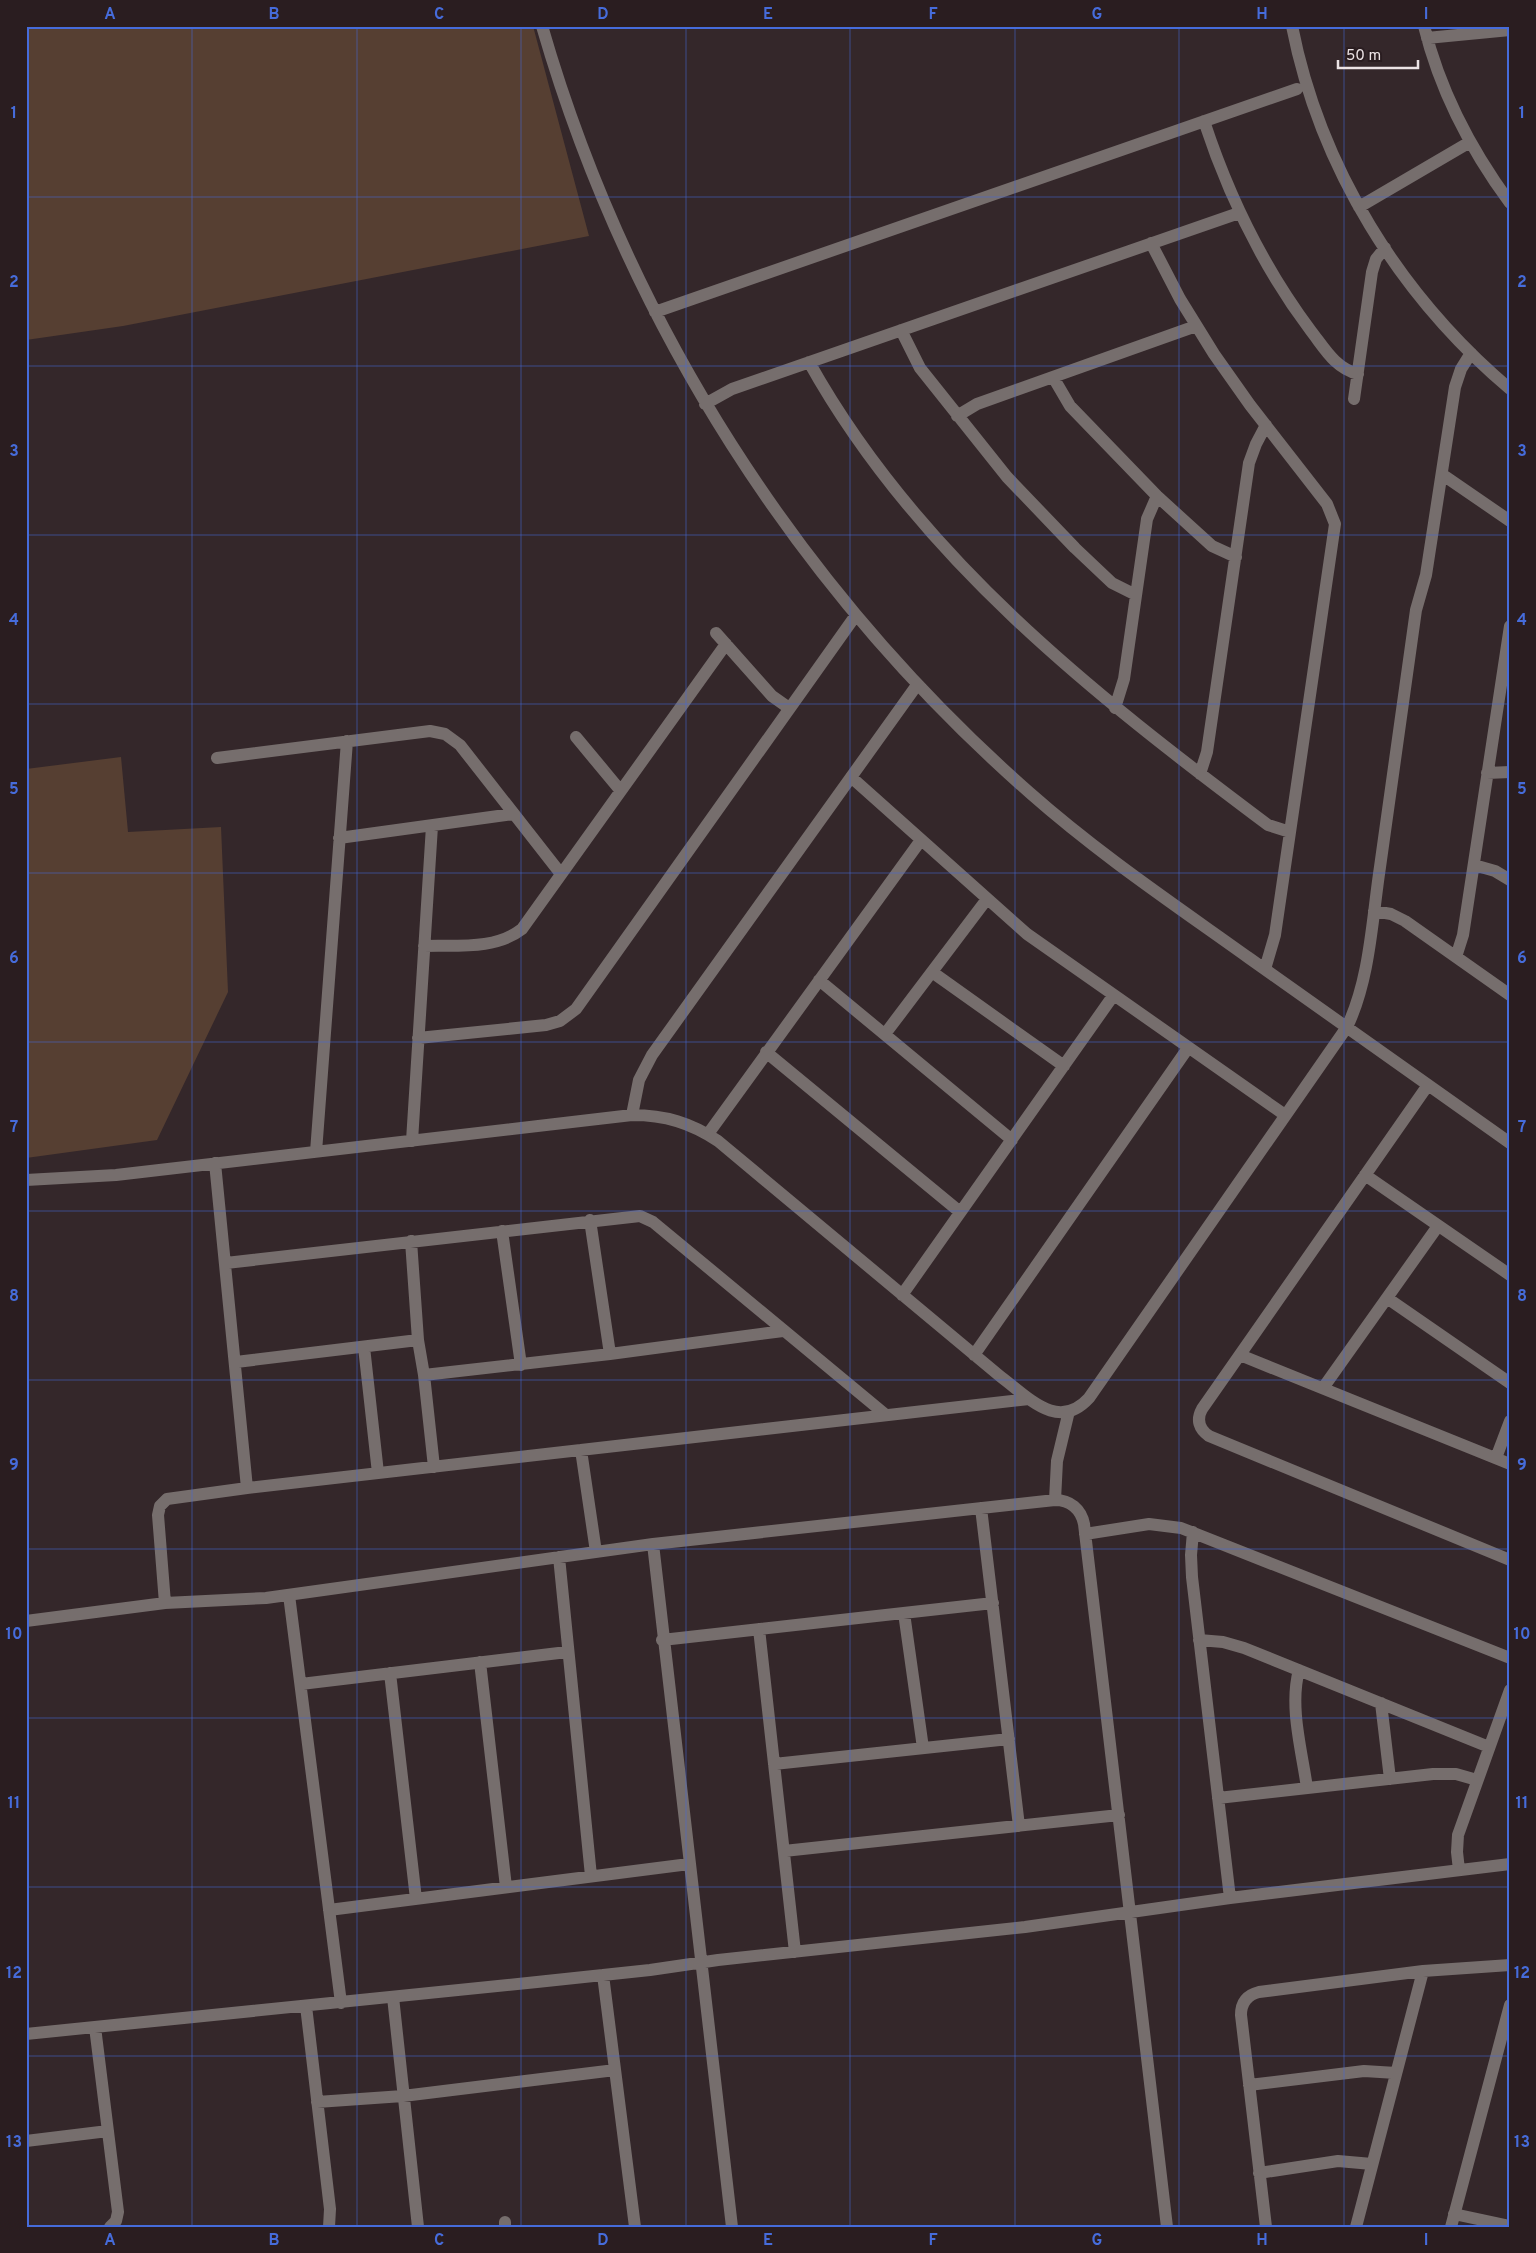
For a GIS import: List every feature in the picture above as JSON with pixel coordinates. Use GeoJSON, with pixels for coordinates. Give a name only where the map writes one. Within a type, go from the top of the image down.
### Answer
{"type":"FeatureCollection","features":[{"type":"Feature","properties":{"kind":"street"},"geometry":{"type":"LineString","coordinates":[[542,26],[563,94],[589,163],[655,312],[705,404],[771,506],[856,616],[917,685],[999,765],[1066,824],[1138,879],[1510,1144]]}},
{"type":"Feature","properties":{"kind":"street"},"geometry":{"type":"LineString","coordinates":[[1292,26],[1298,56],[1324,134],[1345,183],[1359,207],[1385,248],[1425,304],[1471,353],[1510,389]]}},
{"type":"Feature","properties":{"kind":"street"},"geometry":{"type":"LineString","coordinates":[[1510,30],[1425,32],[1442,83],[1470,142],[1510,204]]}},
{"type":"Feature","properties":{"kind":"street"},"geometry":{"type":"LineString","coordinates":[[655,312],[1297,89]]}},
{"type":"Feature","properties":{"kind":"street"},"geometry":{"type":"LineString","coordinates":[[1204,122],[1220,169],[1239,213],[1266,265],[1298,314],[1334,361],[1345,370],[1358,374]]}},
{"type":"Feature","properties":{"kind":"street"},"geometry":{"type":"LineString","coordinates":[[1359,207],[1470,142]]}},
{"type":"Feature","properties":{"kind":"street"},"geometry":{"type":"LineString","coordinates":[[705,404],[732,389],[1239,213]]}},
{"type":"Feature","properties":{"kind":"street"},"geometry":{"type":"LineString","coordinates":[[1151,243],[1196,326],[1232,380],[1327,504],[1334,524],[1275,935],[1265,969]]}},
{"type":"Feature","properties":{"kind":"street"},"geometry":{"type":"LineString","coordinates":[[1354,399],[1372,272],[1376,259],[1385,248]]}},
{"type":"Feature","properties":{"kind":"street"},"geometry":{"type":"LineString","coordinates":[[957,416],[977,404],[1196,326]]}},
{"type":"Feature","properties":{"kind":"street"},"geometry":{"type":"LineString","coordinates":[[901,330],[914,359],[957,416],[1007,477],[1075,548],[1112,583],[1136,595]]}},
{"type":"Feature","properties":{"kind":"street"},"geometry":{"type":"LineString","coordinates":[[26,1180],[94,1177],[632,1114],[673,1119],[697,1127],[708,1134],[974,1355],[1029,1398],[1047,1410],[1059,1413],[1069,1412],[1078,1408],[1088,1398],[1346,1027],[1362,985],[1416,610],[1426,575],[1456,387],[1461,369],[1471,353]]}},
{"type":"Feature","properties":{"kind":"street"},"geometry":{"type":"LineString","coordinates":[[809,362],[839,414],[875,463],[946,549],[1028,633],[1115,708],[1200,774],[1268,825],[1290,832]]}},
{"type":"Feature","properties":{"kind":"street"},"geometry":{"type":"LineString","coordinates":[[1052,377],[1063,398],[1078,417],[1157,496],[1212,546],[1236,557]]}},
{"type":"Feature","properties":{"kind":"street"},"geometry":{"type":"LineString","coordinates":[[1200,774],[1207,752],[1249,463],[1266,425]]}},
{"type":"Feature","properties":{"kind":"street"},"geometry":{"type":"LineString","coordinates":[[1443,475],[1510,521]]}},
{"type":"Feature","properties":{"kind":"street"},"geometry":{"type":"LineString","coordinates":[[1115,708],[1124,680],[1147,519],[1157,496]]}},
{"type":"Feature","properties":{"kind":"street"},"geometry":{"type":"LineString","coordinates":[[418,1038],[546,1024],[560,1021],[572,1014],[788,708],[856,616]]}},
{"type":"Feature","properties":{"kind":"street"},"geometry":{"type":"LineString","coordinates":[[1456,957],[1463,935],[1509,629]]}},
{"type":"Feature","properties":{"kind":"street"},"geometry":{"type":"LineString","coordinates":[[716,633],[772,696],[788,708]]}},
{"type":"Feature","properties":{"kind":"street"},"geometry":{"type":"LineString","coordinates":[[424,946],[484,944],[506,939],[528,922],[620,790],[726,644]]}},
{"type":"Feature","properties":{"kind":"street"},"geometry":{"type":"LineString","coordinates":[[632,1114],[639,1080],[652,1055],[917,685]]}},
{"type":"Feature","properties":{"kind":"street"},"geometry":{"type":"LineString","coordinates":[[217,758],[430,731],[445,734],[460,745],[561,874]]}},
{"type":"Feature","properties":{"kind":"street"},"geometry":{"type":"LineString","coordinates":[[576,737],[620,790]]}},
{"type":"Feature","properties":{"kind":"street"},"geometry":{"type":"LineString","coordinates":[[316,1152],[346,742]]}},
{"type":"Feature","properties":{"kind":"street"},"geometry":{"type":"LineString","coordinates":[[1488,774],[1510,772]]}},
{"type":"Feature","properties":{"kind":"street"},"geometry":{"type":"LineString","coordinates":[[851,777],[987,899],[1055,955],[1285,1115]]}},
{"type":"Feature","properties":{"kind":"street"},"geometry":{"type":"LineString","coordinates":[[339,838],[513,814]]}},
{"type":"Feature","properties":{"kind":"street"},"geometry":{"type":"LineString","coordinates":[[412,1140],[432,826]]}},
{"type":"Feature","properties":{"kind":"street"},"geometry":{"type":"LineString","coordinates":[[708,1134],[921,840]]}},
{"type":"Feature","properties":{"kind":"street"},"geometry":{"type":"LineString","coordinates":[[1474,865],[1495,871],[1510,880]]}},
{"type":"Feature","properties":{"kind":"street"},"geometry":{"type":"LineString","coordinates":[[885,1034],[987,899]]}},
{"type":"Feature","properties":{"kind":"street"},"geometry":{"type":"LineString","coordinates":[[1374,910],[1398,917],[1510,995]]}},
{"type":"Feature","properties":{"kind":"street"},"geometry":{"type":"LineString","coordinates":[[932,972],[1064,1066]]}},
{"type":"Feature","properties":{"kind":"street"},"geometry":{"type":"LineString","coordinates":[[820,980],[1012,1140]]}},
{"type":"Feature","properties":{"kind":"street"},"geometry":{"type":"LineString","coordinates":[[902,1295],[1113,996]]}},
{"type":"Feature","properties":{"kind":"street"},"geometry":{"type":"LineString","coordinates":[[974,1355],[1188,1048]]}},
{"type":"Feature","properties":{"kind":"street"},"geometry":{"type":"LineString","coordinates":[[766,1052],[960,1212]]}},
{"type":"Feature","properties":{"kind":"street"},"geometry":{"type":"LineString","coordinates":[[1428,1085],[1200,1413],[1200,1426],[1209,1436],[1510,1560]]}},
{"type":"Feature","properties":{"kind":"street"},"geometry":{"type":"LineString","coordinates":[[215,1163],[248,1488]]}},
{"type":"Feature","properties":{"kind":"street"},"geometry":{"type":"LineString","coordinates":[[1365,1175],[1510,1275]]}},
{"type":"Feature","properties":{"kind":"street"},"geometry":{"type":"LineString","coordinates":[[226,1263],[590,1220],[640,1216],[653,1222],[886,1415]]}},
{"type":"Feature","properties":{"kind":"street"},"geometry":{"type":"LineString","coordinates":[[590,1220],[610,1354]]}},
{"type":"Feature","properties":{"kind":"street"},"geometry":{"type":"LineString","coordinates":[[1323,1388],[1438,1226]]}},
{"type":"Feature","properties":{"kind":"street"},"geometry":{"type":"LineString","coordinates":[[502,1231],[521,1365]]}},
{"type":"Feature","properties":{"kind":"street"},"geometry":{"type":"LineString","coordinates":[[411,1241],[418,1340],[424,1375],[434,1467]]}},
{"type":"Feature","properties":{"kind":"street"},"geometry":{"type":"LineString","coordinates":[[1387,1298],[1510,1383]]}},
{"type":"Feature","properties":{"kind":"street"},"geometry":{"type":"LineString","coordinates":[[424,1375],[521,1365],[783,1331]]}},
{"type":"Feature","properties":{"kind":"street"},"geometry":{"type":"LineString","coordinates":[[236,1362],[418,1340]]}},
{"type":"Feature","properties":{"kind":"street"},"geometry":{"type":"LineString","coordinates":[[364,1347],[378,1473]]}},
{"type":"Feature","properties":{"kind":"street"},"geometry":{"type":"LineString","coordinates":[[1240,1355],[1510,1464]]}},
{"type":"Feature","properties":{"kind":"street"},"geometry":{"type":"LineString","coordinates":[[165,1603],[158,1515],[163,1502],[167,1499],[1029,1398]]}},
{"type":"Feature","properties":{"kind":"street"},"geometry":{"type":"LineString","coordinates":[[1055,1500],[1059,1451],[1069,1412]]}},
{"type":"Feature","properties":{"kind":"street"},"geometry":{"type":"LineString","coordinates":[[1496,1458],[1510,1421]]}},
{"type":"Feature","properties":{"kind":"street"},"geometry":{"type":"LineString","coordinates":[[581,1450],[596,1552]]}},
{"type":"Feature","properties":{"kind":"street"},"geometry":{"type":"LineString","coordinates":[[26,1620],[165,1603],[249,1600],[653,1544],[1055,1500],[1069,1503],[1078,1510],[1083,1519],[1167,2227]]}},
{"type":"Feature","properties":{"kind":"street"},"geometry":{"type":"LineString","coordinates":[[982,1508],[1019,1826]]}},
{"type":"Feature","properties":{"kind":"street"},"geometry":{"type":"LineString","coordinates":[[1085,1534],[1149,1524],[1169,1525],[1193,1532],[1510,1658]]}},
{"type":"Feature","properties":{"kind":"street"},"geometry":{"type":"LineString","coordinates":[[1193,1532],[1191,1566],[1230,1898]]}},
{"type":"Feature","properties":{"kind":"street"},"geometry":{"type":"LineString","coordinates":[[653,1544],[662,1640],[732,2227]]}},
{"type":"Feature","properties":{"kind":"street"},"geometry":{"type":"LineString","coordinates":[[559,1557],[567,1652],[591,1876]]}},
{"type":"Feature","properties":{"kind":"street"},"geometry":{"type":"LineString","coordinates":[[289,1595],[341,2003]]}},
{"type":"Feature","properties":{"kind":"street"},"geometry":{"type":"LineString","coordinates":[[662,1640],[992,1603]]}},
{"type":"Feature","properties":{"kind":"street"},"geometry":{"type":"LineString","coordinates":[[904,1613],[923,1748]]}},
{"type":"Feature","properties":{"kind":"street"},"geometry":{"type":"LineString","coordinates":[[759,1629],[795,1952]]}},
{"type":"Feature","properties":{"kind":"street"},"geometry":{"type":"LineString","coordinates":[[1199,1640],[1233,1644],[1489,1747]]}},
{"type":"Feature","properties":{"kind":"street"},"geometry":{"type":"LineString","coordinates":[[301,1684],[567,1652]]}},
{"type":"Feature","properties":{"kind":"street"},"geometry":{"type":"LineString","coordinates":[[480,1662],[506,1887]]}},
{"type":"Feature","properties":{"kind":"street"},"geometry":{"type":"LineString","coordinates":[[1299,1670],[1295,1688],[1296,1704],[1307,1788]]}},
{"type":"Feature","properties":{"kind":"street"},"geometry":{"type":"LineString","coordinates":[[390,1673],[416,1899]]}},
{"type":"Feature","properties":{"kind":"street"},"geometry":{"type":"LineString","coordinates":[[1459,1870],[1456,1852],[1458,1835],[1510,1690]]}},
{"type":"Feature","properties":{"kind":"street"},"geometry":{"type":"LineString","coordinates":[[1381,1703],[1390,1779]]}},
{"type":"Feature","properties":{"kind":"street"},"geometry":{"type":"LineString","coordinates":[[774,1764],[1009,1739]]}},
{"type":"Feature","properties":{"kind":"street"},"geometry":{"type":"LineString","coordinates":[[1218,1798],[1445,1774],[1478,1780]]}},
{"type":"Feature","properties":{"kind":"street"},"geometry":{"type":"LineString","coordinates":[[784,1852],[1119,1815]]}},
{"type":"Feature","properties":{"kind":"street"},"geometry":{"type":"LineString","coordinates":[[329,1910],[689,1864]]}},
{"type":"Feature","properties":{"kind":"street"},"geometry":{"type":"LineString","coordinates":[[26,2034],[603,1975],[700,1962],[1025,1927],[1230,1898],[1510,1864]]}},
{"type":"Feature","properties":{"kind":"street"},"geometry":{"type":"LineString","coordinates":[[1266,2227],[1241,2015],[1244,2002],[1250,1995],[1259,1992],[1423,1972],[1510,1965]]}},
{"type":"Feature","properties":{"kind":"street"},"geometry":{"type":"LineString","coordinates":[[1356,2227],[1423,1972]]}},
{"type":"Feature","properties":{"kind":"street"},"geometry":{"type":"LineString","coordinates":[[603,1975],[635,2227]]}},
{"type":"Feature","properties":{"kind":"street"},"geometry":{"type":"LineString","coordinates":[[393,1997],[418,2227]]}},
{"type":"Feature","properties":{"kind":"street"},"geometry":{"type":"LineString","coordinates":[[1451,2227],[1510,2005]]}},
{"type":"Feature","properties":{"kind":"street"},"geometry":{"type":"LineString","coordinates":[[306,2006],[330,2209],[329,2227]]}},
{"type":"Feature","properties":{"kind":"street"},"geometry":{"type":"LineString","coordinates":[[95,2027],[118,2212],[116,2221],[110,2227]]}},
{"type":"Feature","properties":{"kind":"street"},"geometry":{"type":"LineString","coordinates":[[317,2102],[403,2096],[615,2070]]}},
{"type":"Feature","properties":{"kind":"street"},"geometry":{"type":"LineString","coordinates":[[1249,2085],[1364,2072],[1396,2073]]}},
{"type":"Feature","properties":{"kind":"street"},"geometry":{"type":"LineString","coordinates":[[26,2141],[108,2131]]}},
{"type":"Feature","properties":{"kind":"street"},"geometry":{"type":"LineString","coordinates":[[1259,2173],[1338,2161],[1372,2164]]}},
{"type":"Feature","properties":{"kind":"street"},"geometry":{"type":"LineString","coordinates":[[1454,2214],[1510,2226]]}},
{"type":"Feature","properties":{"kind":"shaded area"},"geometry":{"type":"Polygon","coordinates":[[[26,26],[533,26],[589,236],[123,326],[26,340],[26,26]]]}},
{"type":"Feature","properties":{"kind":"shaded area"},"geometry":{"type":"Polygon","coordinates":[[[121,757],[128,832],[221,827],[228,992],[157,1140],[26,1158],[26,769],[121,757]]]}}]}
